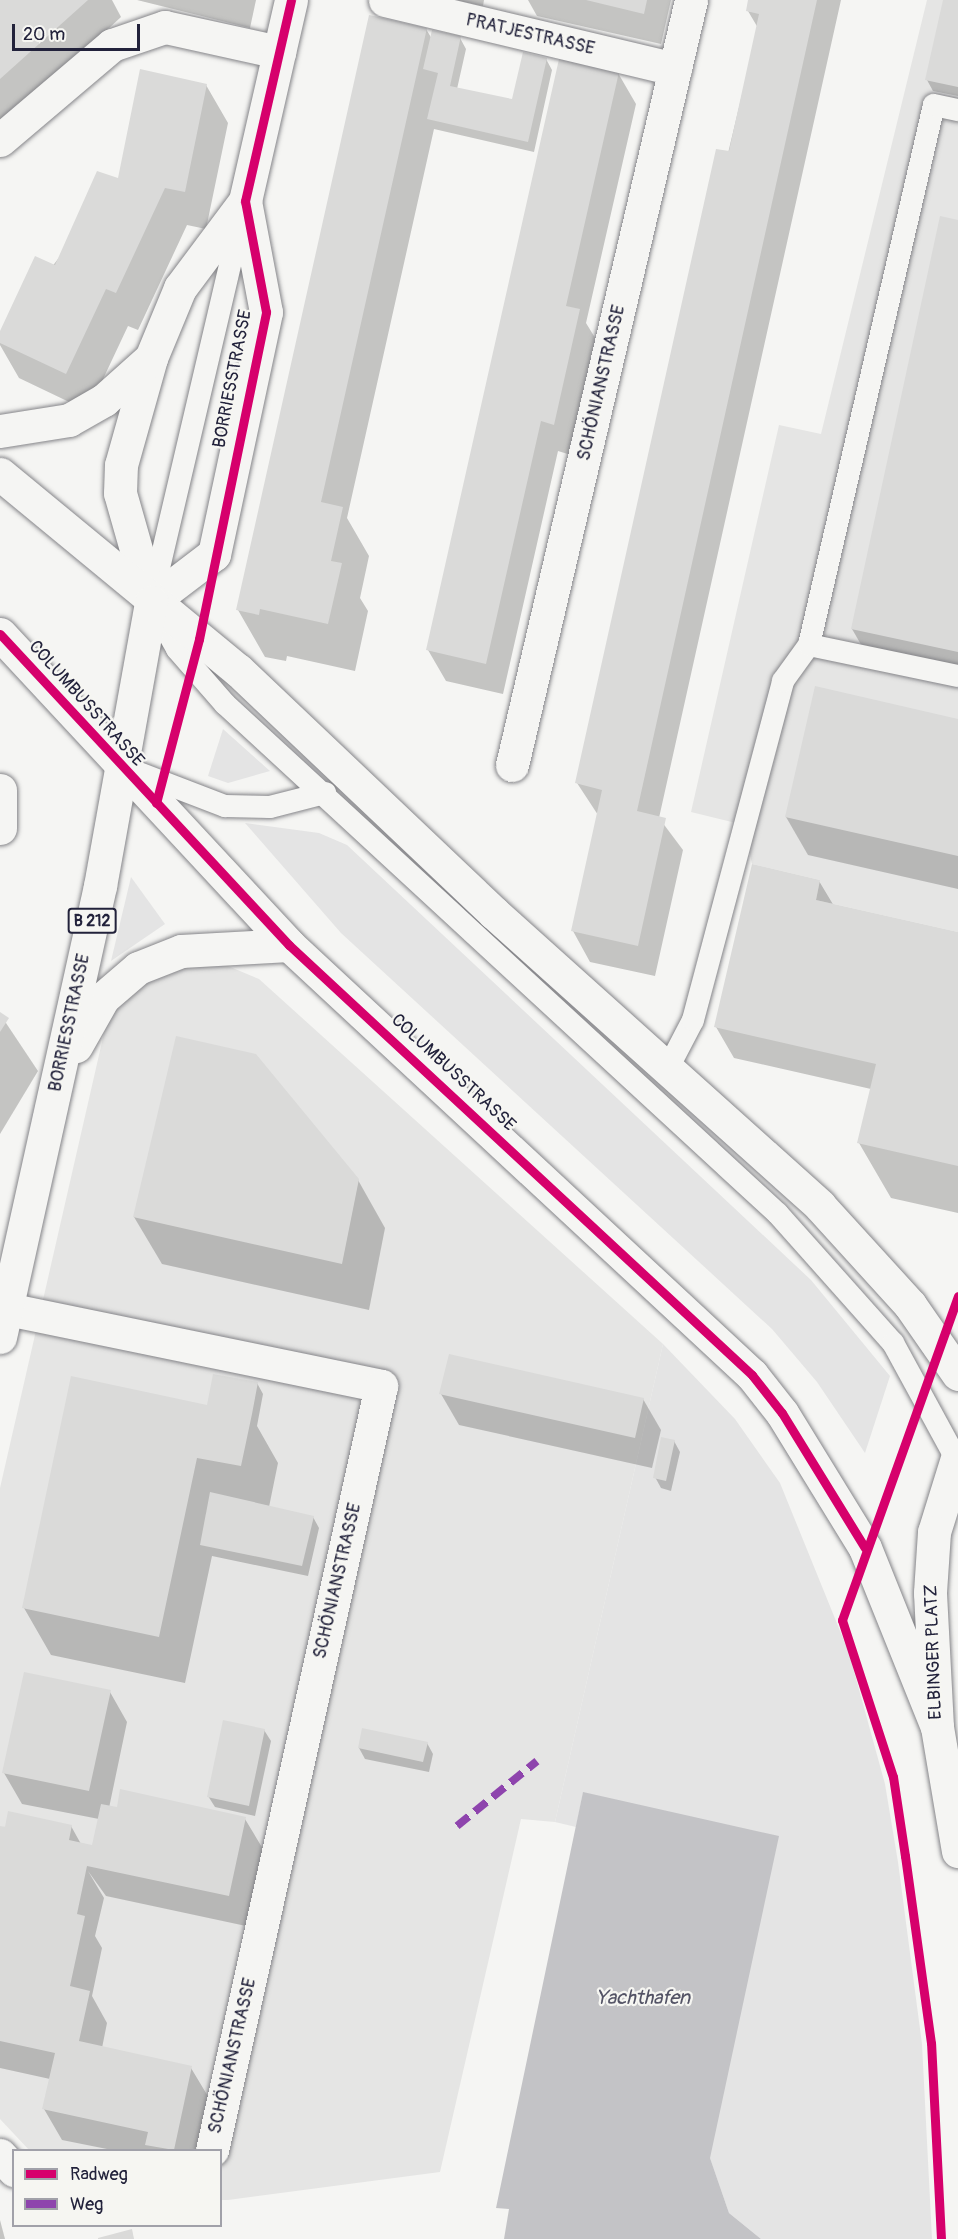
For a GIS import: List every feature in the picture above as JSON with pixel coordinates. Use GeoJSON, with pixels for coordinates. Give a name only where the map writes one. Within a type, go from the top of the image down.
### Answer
{"type":"FeatureCollection","features":[{"type":"Feature","properties":{"kind":"main road","name":"BORRIESSTRASSE"},"geometry":{"type":"LineString","coordinates":[[3,1323],[60,1076],[152,602],[120,493],[121,465],[152,358],[180,288],[244,201],[291,0]]}},
{"type":"Feature","properties":{"kind":"main road","name":"PRATJESTRASSE"},"geometry":{"type":"LineString","coordinates":[[385,0],[675,69]]}},
{"type":"Feature","properties":{"kind":"main road","name":"SCHÖNIANSTRASSE"},"geometry":{"type":"LineString","coordinates":[[512,765],[691,0]]}},
{"type":"Feature","properties":{"kind":"main road"},"geometry":{"type":"LineString","coordinates":[[0,140],[112,45],[165,27],[279,52]]}},
{"type":"Feature","properties":{"kind":"main road","name":"BORRIESSTRASSE"},"geometry":{"type":"LineString","coordinates":[[152,602],[213,554],[266,312],[244,201]]}},
{"type":"Feature","properties":{"kind":"main road","name":"BORRIESSTRASSE"},"geometry":{"type":"LineString","coordinates":[[0,431],[69,420],[104,400],[152,358]]}},
{"type":"Feature","properties":{"kind":"main road"},"geometry":{"type":"LineString","coordinates":[[0,474],[152,602],[238,670],[668,1070],[820,1206],[910,1305],[958,1374]]}},
{"type":"Feature","properties":{"kind":"main road","name":"COLUMBUSSTRASSE"},"geometry":{"type":"LineString","coordinates":[[0,634],[119,766],[289,945],[752,1375],[782,1413],[865,1548],[937,1727]]}},
{"type":"Feature","properties":{"kind":"main road"},"geometry":{"type":"LineString","coordinates":[[60,1076],[103,998],[138,968],[181,951],[289,945]]}},
{"type":"Feature","properties":{"kind":"main road","name":"SCHÖNIANSTRASSE"},"geometry":{"type":"LineString","coordinates":[[3,1323],[381,1386],[212,2149]]}},
{"type":"Feature","properties":{"kind":"main road","name":"ELBINGER PLATZ"},"geometry":{"type":"LineString","coordinates":[[958,1459],[934,1532],[930,1593],[937,1727],[958,1851]]}},
{"type":"Feature","properties":{"kind":"main road"},"geometry":{"type":"LineString","coordinates":[[0,2155],[12,2168]]}},
{"type":"Feature","properties":{"kind":"lane"},"geometry":{"type":"LineString","coordinates":[[668,1070],[693,1020],[783,681],[809,645],[934,105],[958,110]]}},
{"type":"Feature","properties":{"kind":"lane","name":"BORRIESSTRASSE"},"geometry":{"type":"LineString","coordinates":[[152,602],[244,201]]}},
{"type":"Feature","properties":{"kind":"lane"},"geometry":{"type":"LineString","coordinates":[[152,602],[177,649],[225,704],[325,793],[778,1214],[893,1343],[958,1459]]}},
{"type":"Feature","properties":{"kind":"lane"},"geometry":{"type":"LineString","coordinates":[[809,645],[958,676]]}},
{"type":"Feature","properties":{"kind":"lane"},"geometry":{"type":"LineString","coordinates":[[119,766],[225,806],[270,807],[325,793]]}},
{"type":"Feature","properties":{"kind":"shaded area"},"geometry":{"type":"Polygon","coordinates":[[[927,0],[958,0],[958,932],[816,900],[820,880],[752,864],[744,825],[691,812],[779,425],[821,434],[927,0]]]}},
{"type":"Feature","properties":{"kind":"shaded area"},"geometry":{"type":"Polygon","coordinates":[[[223,729],[270,771],[228,783],[208,776],[223,729]]]}},
{"type":"Feature","properties":{"kind":"shaded area"},"geometry":{"type":"Polygon","coordinates":[[[245,823],[319,833],[347,845],[811,1280],[890,1376],[865,1453],[817,1382],[772,1329],[341,933],[245,823]]]}},
{"type":"Feature","properties":{"kind":"shaded area"},"geometry":{"type":"Polygon","coordinates":[[[131,877],[165,924],[111,961],[131,877]]]}},
{"type":"Feature","properties":{"kind":"shaded area"},"geometry":{"type":"Polygon","coordinates":[[[216,961],[259,979],[663,1344],[555,1822],[521,1819],[440,2172],[222,2200],[222,2149],[28,2149],[0,2119],[0,1488],[107,1020],[130,987],[168,968],[216,961]]]}},
{"type":"Feature","properties":{"kind":"shaded area"},"geometry":{"type":"Polygon","coordinates":[[[663,1344],[735,1419],[780,1483],[849,1653],[885,1784],[898,1862],[922,2044],[932,2239],[761,2239],[729,2213],[583,1793],[576,1827],[555,1822],[663,1344]]]}},
{"type":"Feature","properties":{"kind":"water","name":"Yachthafen"},"geometry":{"type":"Polygon","coordinates":[[[583,1792],[779,1836],[710,2158],[729,2213],[761,2239],[504,2239],[509,2209],[496,2208],[583,1792]]]}},
{"type":"Feature","properties":{"kind":"building"},"geometry":{"type":"Polygon","coordinates":[[[0,0],[88,0],[0,79],[0,0]]]}},
{"type":"Feature","properties":{"kind":"building"},"geometry":{"type":"Polygon","coordinates":[[[586,0],[647,0],[644,14],[586,0]]]}},
{"type":"Feature","properties":{"kind":"building"},"geometry":{"type":"Polygon","coordinates":[[[748,0],[817,0],[637,811],[666,818],[638,946],[571,931],[602,790],[575,783],[716,149],[729,151],[759,14],[746,11],[748,0]]]}},
{"type":"Feature","properties":{"kind":"building"},"geometry":{"type":"Polygon","coordinates":[[[943,0],[958,0],[958,87],[925,80],[943,0]]]}},
{"type":"Feature","properties":{"kind":"building"},"geometry":{"type":"Polygon","coordinates":[[[369,15],[427,28],[321,502],[343,507],[331,561],[342,563],[328,624],[260,609],[259,615],[236,610],[369,15]]]}},
{"type":"Feature","properties":{"kind":"building"},"geometry":{"type":"Polygon","coordinates":[[[432,30],[461,36],[450,86],[512,99],[523,52],[547,58],[528,142],[427,119],[438,73],[423,69],[432,30]]]}},
{"type":"Feature","properties":{"kind":"building"},"geometry":{"type":"Polygon","coordinates":[[[559,59],[619,72],[566,306],[580,309],[554,425],[541,421],[486,664],[426,650],[559,59]]]}},
{"type":"Feature","properties":{"kind":"building"},"geometry":{"type":"Polygon","coordinates":[[[140,69],[207,84],[185,192],[165,188],[116,293],[106,289],[66,374],[0,343],[0,331],[35,256],[55,265],[97,171],[118,178],[140,69]]]}},
{"type":"Feature","properties":{"kind":"building"},"geometry":{"type":"Polygon","coordinates":[[[940,216],[958,220],[958,652],[851,629],[940,216]]]}},
{"type":"Feature","properties":{"kind":"building"},"geometry":{"type":"Polygon","coordinates":[[[815,686],[958,719],[958,856],[785,817],[815,686]]]}},
{"type":"Feature","properties":{"kind":"building"},"geometry":{"type":"Polygon","coordinates":[[[752,864],[820,880],[816,900],[958,932],[958,1166],[857,1143],[876,1064],[714,1027],[752,864]]]}},
{"type":"Feature","properties":{"kind":"building"},"geometry":{"type":"Polygon","coordinates":[[[0,1012],[9,1018],[0,1032],[0,1012]]]}},
{"type":"Feature","properties":{"kind":"building"},"geometry":{"type":"Polygon","coordinates":[[[176,1036],[256,1054],[359,1179],[342,1264],[133,1217],[176,1036]]]}},
{"type":"Feature","properties":{"kind":"building"},"geometry":{"type":"Polygon","coordinates":[[[449,1354],[644,1398],[635,1438],[439,1394],[449,1354]]]}},
{"type":"Feature","properties":{"kind":"building"},"geometry":{"type":"Polygon","coordinates":[[[213,1374],[258,1382],[252,1414],[241,1466],[197,1458],[159,1637],[22,1608],[71,1376],[207,1405],[213,1374]]]}},
{"type":"Feature","properties":{"kind":"building"},"geometry":{"type":"Polygon","coordinates":[[[661,1437],[675,1440],[666,1481],[653,1478],[661,1437]]]}},
{"type":"Feature","properties":{"kind":"building"},"geometry":{"type":"Polygon","coordinates":[[[210,1492],[314,1516],[302,1566],[200,1545],[210,1492]]]}},
{"type":"Feature","properties":{"kind":"building"},"geometry":{"type":"Polygon","coordinates":[[[24,1672],[111,1690],[89,1791],[2,1773],[24,1672]]]}},
{"type":"Feature","properties":{"kind":"building"},"geometry":{"type":"Polygon","coordinates":[[[223,1720],[265,1729],[249,1806],[207,1797],[223,1720]]]}},
{"type":"Feature","properties":{"kind":"building"},"geometry":{"type":"Polygon","coordinates":[[[362,1728],[428,1742],[423,1762],[358,1748],[362,1728]]]}},
{"type":"Feature","properties":{"kind":"building"},"geometry":{"type":"Polygon","coordinates":[[[120,1789],[246,1817],[229,1896],[87,1866],[77,1914],[85,1916],[70,1986],[90,1991],[79,2041],[192,2066],[174,2149],[145,2145],[148,2132],[42,2109],[55,2053],[0,2041],[0,1826],[5,1827],[8,1811],[72,1825],[69,1840],[92,1845],[101,1804],[117,1807],[120,1789]]]}},
{"type":"Feature","properties":{"kind":"building"},"geometry":{"type":"Polygon","coordinates":[[[132,2229],[134,2239],[98,2239],[98,2238],[132,2229]]]}},
{"type":"Feature","properties":{"kind":"marked path"},"geometry":{"type":"LineString","coordinates":[[457,1826],[537,1761]]}},
{"type":"Feature","properties":{"kind":"cycle path"},"geometry":{"type":"LineString","coordinates":[[156,803],[199,639],[266,312],[245,201],[291,0]]}},
{"type":"Feature","properties":{"kind":"cycle path"},"geometry":{"type":"LineString","coordinates":[[0,634],[289,945],[752,1375],[782,1413],[865,1548]]}},
{"type":"Feature","properties":{"kind":"cycle path"},"geometry":{"type":"LineString","coordinates":[[941,2239],[931,2043],[893,1777],[842,1620],[958,1296]]}}]}
